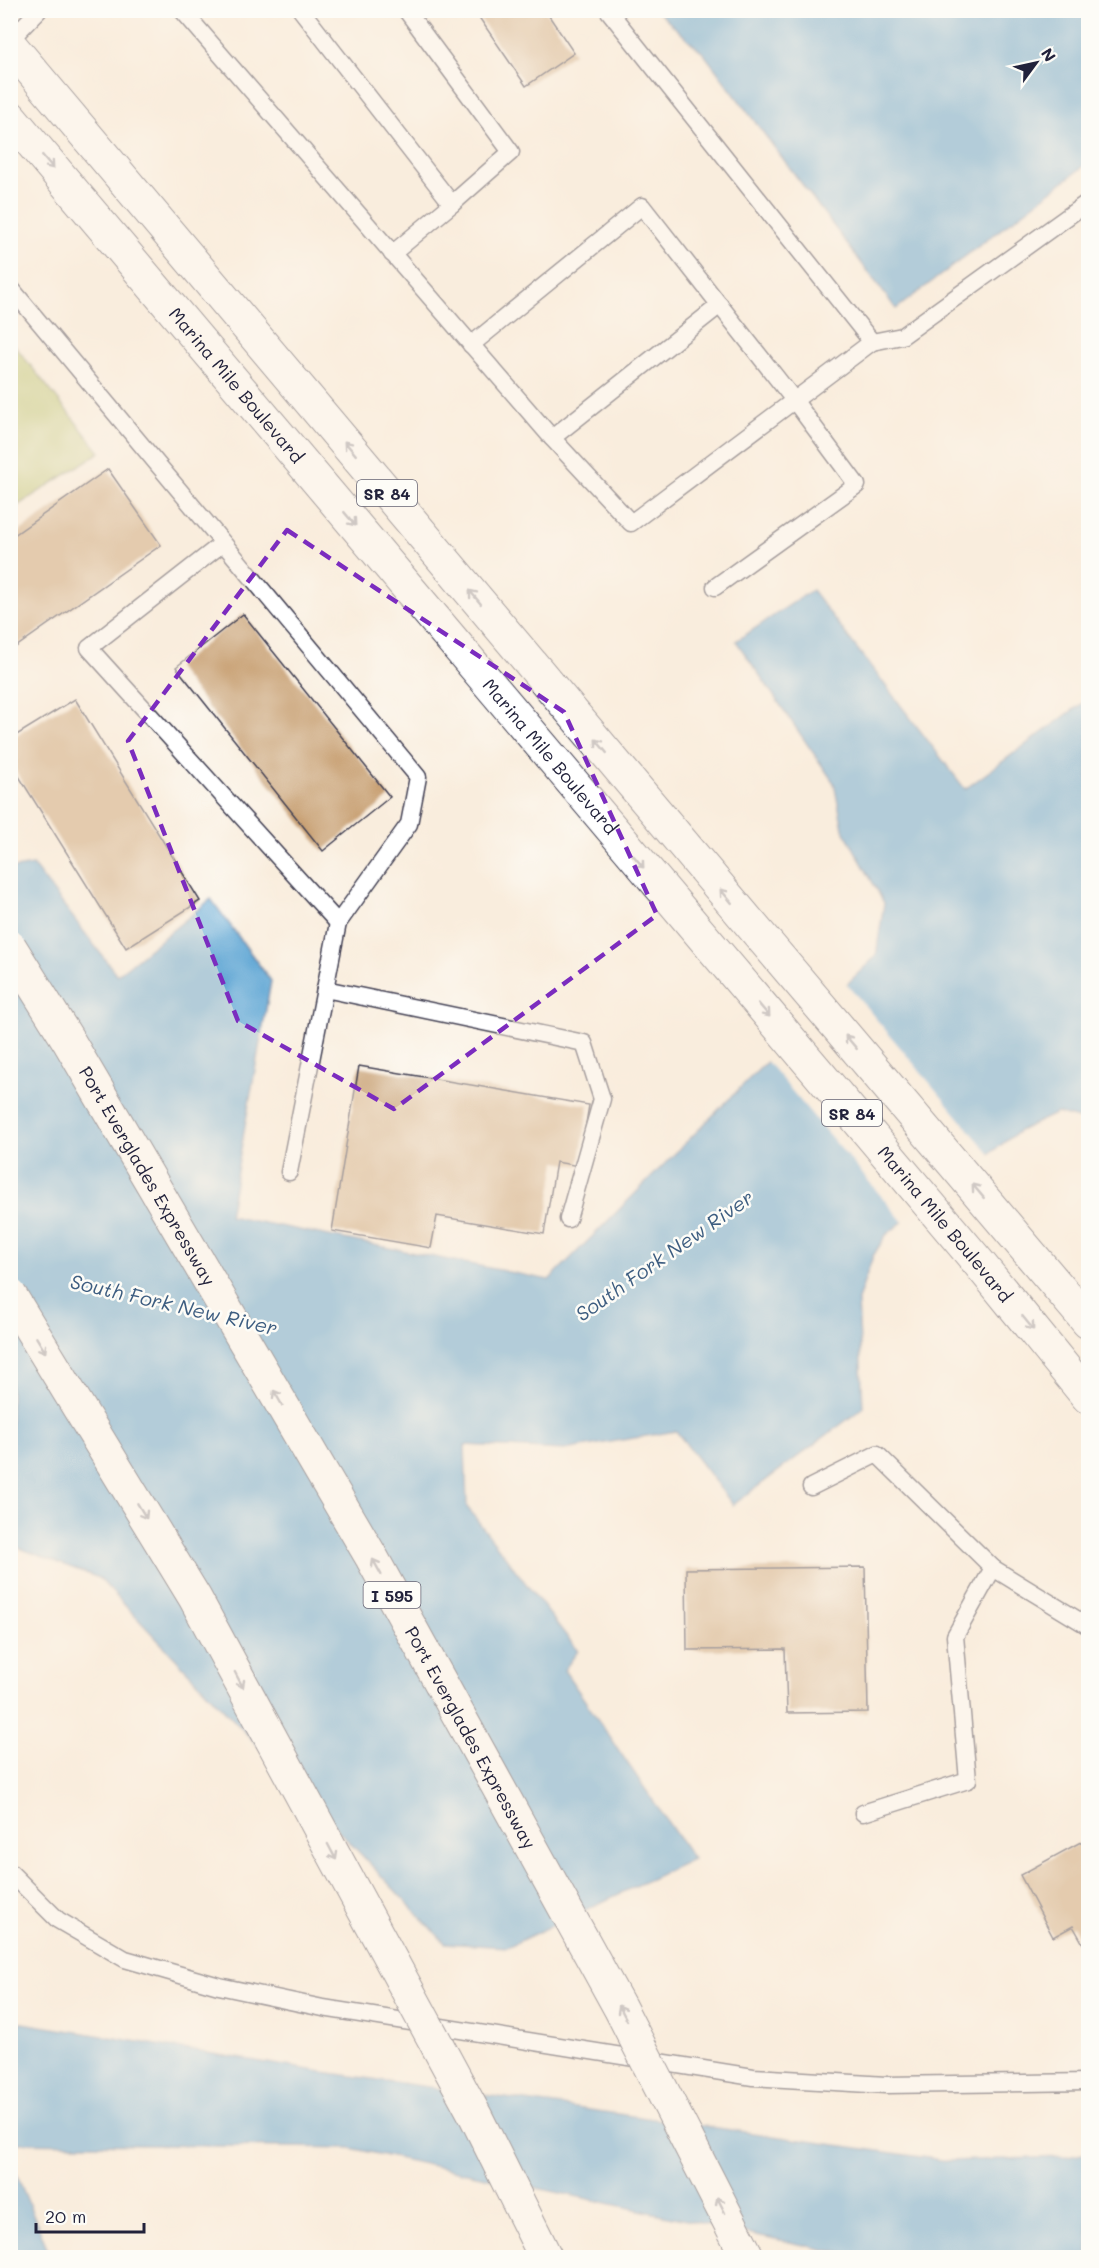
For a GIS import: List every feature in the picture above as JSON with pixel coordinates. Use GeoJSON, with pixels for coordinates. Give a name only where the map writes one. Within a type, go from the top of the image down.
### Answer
{"type":"FeatureCollection","features":[{"type":"Feature","properties":{"kind":"main road","name":"SR 84"},"geometry":{"type":"LineString","coordinates":[[10,45],[1089,1322]]}},
{"type":"Feature","properties":{"kind":"main road","name":"Marina Mile Boulevard"},"geometry":{"type":"LineString","coordinates":[[10,117],[978,1262],[1089,1397]]}},
{"type":"Feature","properties":{"kind":"main road","name":"Port Everglades Expressway"},"geometry":{"type":"LineString","coordinates":[[10,947],[68,1040],[372,1558],[620,2008],[748,2258]]}},
{"type":"Feature","properties":{"kind":"main road"},"geometry":{"type":"LineString","coordinates":[[10,1295],[195,1598],[476,2117],[546,2258]]}},
{"type":"Feature","properties":{"kind":"lane"},"geometry":{"type":"LineString","coordinates":[[10,40],[39,10]]}},
{"type":"Feature","properties":{"kind":"lane"},"geometry":{"type":"LineString","coordinates":[[182,10],[552,438],[631,523],[872,342],[902,336],[1089,202]]}},
{"type":"Feature","properties":{"kind":"lane"},"geometry":{"type":"LineString","coordinates":[[302,10],[453,204]]}},
{"type":"Feature","properties":{"kind":"lane"},"geometry":{"type":"LineString","coordinates":[[392,254],[512,152],[406,10]]}},
{"type":"Feature","properties":{"kind":"lane"},"geometry":{"type":"LineString","coordinates":[[608,10],[872,342]]}},
{"type":"Feature","properties":{"kind":"lane"},"geometry":{"type":"LineString","coordinates":[[471,345],[642,206],[794,400],[857,485],[716,587]]}},
{"type":"Feature","properties":{"kind":"lane"},"geometry":{"type":"LineString","coordinates":[[10,288],[418,777],[410,824],[338,923],[289,1172]]}},
{"type":"Feature","properties":{"kind":"lane"},"geometry":{"type":"LineString","coordinates":[[552,438],[720,305]]}},
{"type":"Feature","properties":{"kind":"lane"},"geometry":{"type":"LineString","coordinates":[[223,543],[89,648],[338,923]]}},
{"type":"Feature","properties":{"kind":"lane"},"geometry":{"type":"LineString","coordinates":[[325,989],[584,1042],[602,1099],[568,1219]]}},
{"type":"Feature","properties":{"kind":"lane"},"geometry":{"type":"LineString","coordinates":[[811,1487],[876,1454],[993,1568],[1089,1626]]}},
{"type":"Feature","properties":{"kind":"lane"},"geometry":{"type":"LineString","coordinates":[[863,1813],[968,1780],[955,1636],[993,1568]]}},
{"type":"Feature","properties":{"kind":"lane"},"geometry":{"type":"LineString","coordinates":[[10,1872],[58,1920],[125,1959],[219,1986],[323,2008],[753,2077],[886,2085],[1089,2082]]}},
{"type":"Feature","properties":{"kind":"highlighted area"},"geometry":{"type":"Polygon","coordinates":[[[287,530],[564,712],[657,915],[394,1109],[238,1021],[128,741],[287,530]]]}},
{"type":"Feature","properties":{"kind":"green space"},"geometry":{"type":"Polygon","coordinates":[[[11,341],[100,452],[10,510],[11,341]]]}},
{"type":"Feature","properties":{"kind":"water"},"geometry":{"type":"Polygon","coordinates":[[[657,11],[1088,11],[1088,163],[896,309],[704,54],[657,11]]]}},
{"type":"Feature","properties":{"kind":"water","name":"South Fork New River"},"geometry":{"type":"Polygon","coordinates":[[[812,590],[965,789],[1088,699],[1088,1122],[1057,1113],[1019,1131],[886,1235],[873,1256],[858,1300],[863,1408],[733,1505],[676,1431],[564,1450],[465,1445],[467,1507],[578,1651],[564,1670],[693,1859],[507,1947],[445,1943],[99,1578],[11,1545],[10,869],[33,865],[117,975],[211,899],[271,981],[229,1216],[549,1280],[749,1079],[876,956],[884,903],[843,829],[834,783],[736,641],[812,590]]]}},
{"type":"Feature","properties":{"kind":"water"},"geometry":{"type":"Polygon","coordinates":[[[10,2021],[323,2072],[949,2161],[1067,2157],[1088,2153],[1088,2257],[859,2257],[350,2148],[11,2143],[10,2021]]]}},
{"type":"Feature","properties":{"kind":"water"},"geometry":{"type":"Polygon","coordinates":[[[11,2161],[51,2257],[11,2257],[11,2161]]]}},
{"type":"Feature","properties":{"kind":"pier"},"geometry":{"type":"Polygon","coordinates":[[[845,982],[991,1156],[905,1224],[765,1059],[845,982]]]}},
{"type":"Feature","properties":{"kind":"building"},"geometry":{"type":"Polygon","coordinates":[[[474,10],[545,10],[574,53],[526,86],[474,10]]]}},
{"type":"Feature","properties":{"kind":"building"},"geometry":{"type":"Polygon","coordinates":[[[108,469],[161,545],[10,651],[10,538],[108,469]]]}},
{"type":"Feature","properties":{"kind":"building"},"geometry":{"type":"Polygon","coordinates":[[[243,614],[390,797],[323,851],[176,667],[243,614]]]}},
{"type":"Feature","properties":{"kind":"building"},"geometry":{"type":"Polygon","coordinates":[[[75,699],[200,901],[126,948],[10,762],[10,739],[75,699]]]}},
{"type":"Feature","properties":{"kind":"building"},"geometry":{"type":"Polygon","coordinates":[[[359,1066],[589,1105],[579,1166],[556,1162],[544,1234],[437,1216],[431,1248],[332,1231],[359,1066]]]}},
{"type":"Feature","properties":{"kind":"building"},"geometry":{"type":"Polygon","coordinates":[[[865,1567],[868,1712],[787,1713],[785,1649],[687,1650],[686,1569],[865,1567]]]}},
{"type":"Feature","properties":{"kind":"building"},"geometry":{"type":"Polygon","coordinates":[[[1088,1838],[1088,1947],[1086,1949],[1073,1926],[1053,1937],[1020,1875],[1088,1838]]]}}]}
